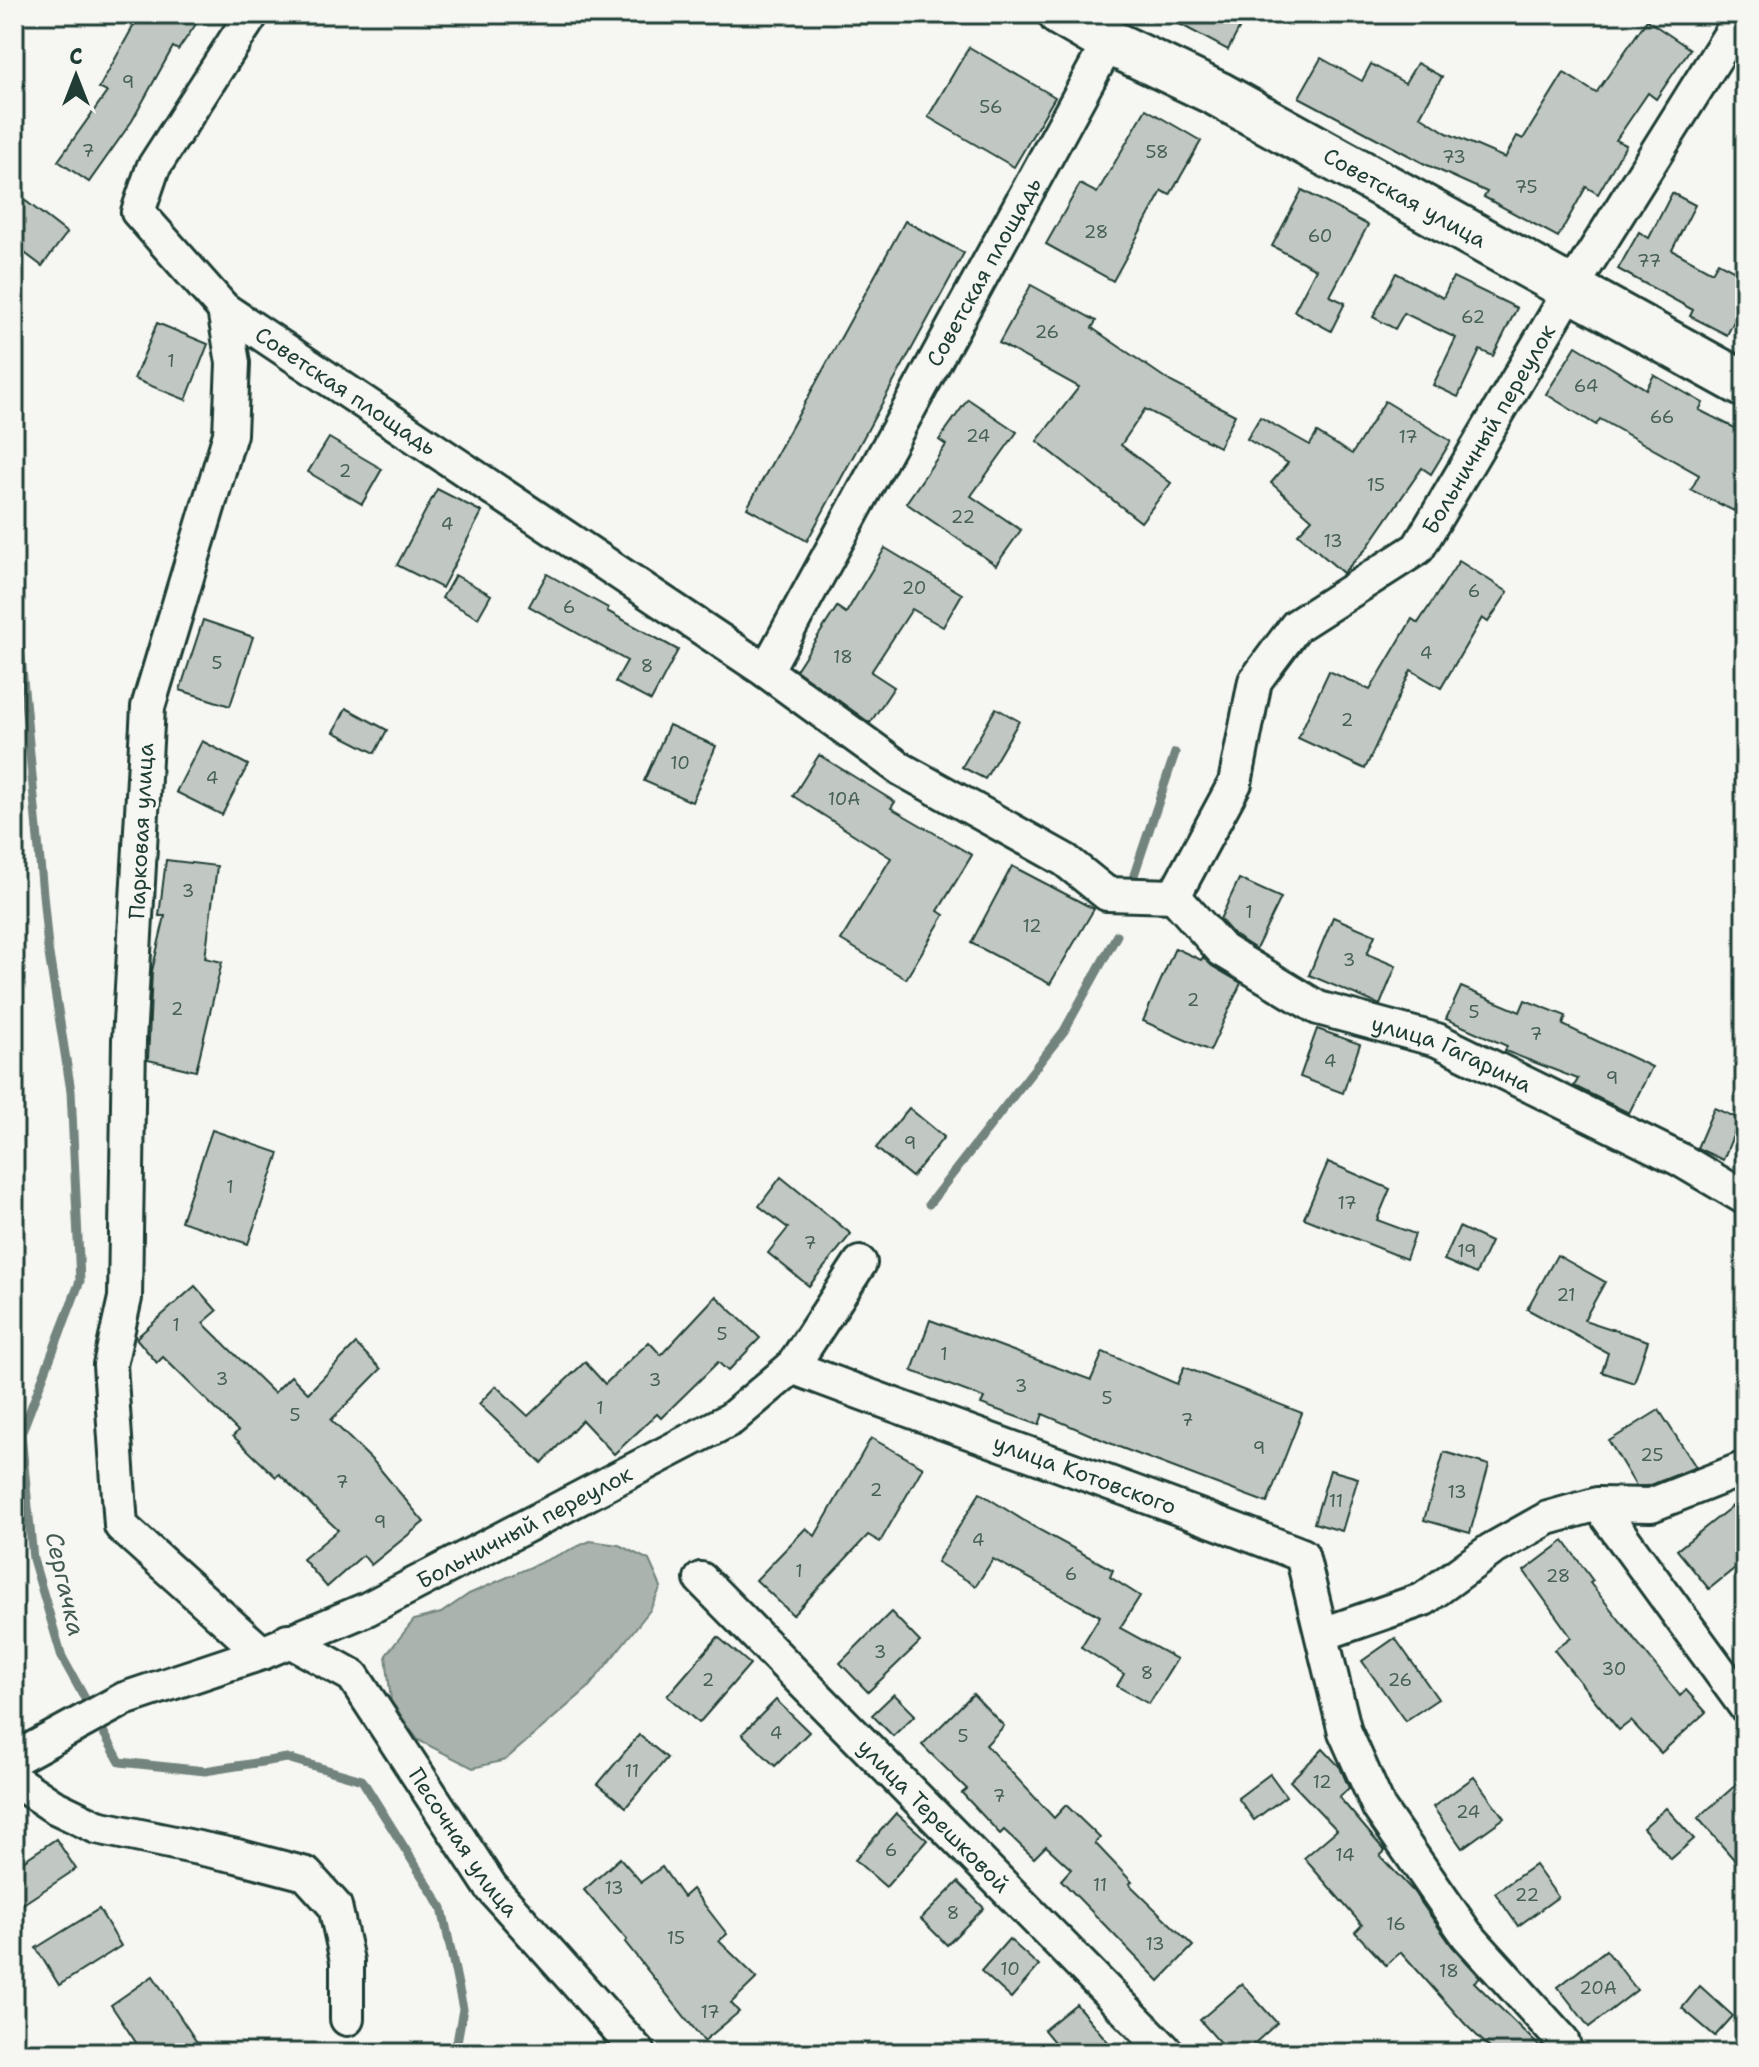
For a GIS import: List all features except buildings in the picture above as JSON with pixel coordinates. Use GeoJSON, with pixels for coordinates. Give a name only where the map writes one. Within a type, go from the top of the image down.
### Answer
{"type":"FeatureCollection","features":[{"type":"Feature","properties":{"kind":"main road","name":"Советская улица"},"geometry":{"type":"LineString","coordinates":[[1061,14],[1109,42],[1218,94],[1745,385]]}},
{"type":"Feature","properties":{"kind":"street","name":"Советская площадь"},"geometry":{"type":"LineString","coordinates":[[252,14],[153,168],[138,212],[224,309],[766,671],[901,769],[1065,860],[1107,894],[1174,896]]}},
{"type":"Feature","properties":{"kind":"street","name":"Больничный переулок"},"geometry":{"type":"LineString","coordinates":[[1174,896],[1235,783],[1255,681],[1296,626],[1418,548],[1571,289],[1743,14]]}},
{"type":"Feature","properties":{"kind":"street","name":"Советская площадь"},"geometry":{"type":"LineString","coordinates":[[766,671],[1109,42]]}},
{"type":"Feature","properties":{"kind":"street","name":"Парковая улица"},"geometry":{"type":"LineString","coordinates":[[110,1365],[125,1298],[129,1040],[148,707],[230,434],[233,363],[224,309]]}},
{"type":"Feature","properties":{"kind":"street","name":"улица Гагарина"},"geometry":{"type":"LineString","coordinates":[[1174,896],[1222,950],[1318,1008],[1437,1040],[1679,1159],[1745,1198]]}},
{"type":"Feature","properties":{"kind":"street","name":"Больничный переулок"},"geometry":{"type":"LineString","coordinates":[[26,1752],[124,1699],[275,1646],[367,1609],[731,1419],[792,1367],[860,1263]]}},
{"type":"Feature","properties":{"kind":"street","name":"Песочная улица"},"geometry":{"type":"LineString","coordinates":[[110,1365],[121,1526],[275,1646],[353,1676],[491,1887],[639,2053]]}},
{"type":"Feature","properties":{"kind":"street","name":"улица Котовского"},"geometry":{"type":"LineString","coordinates":[[792,1367],[973,1435],[1152,1496],[1302,1555],[1345,1732],[1379,1808],[1467,1935],[1562,2040],[1566,2053]]}},
{"type":"Feature","properties":{"kind":"street"},"geometry":{"type":"LineString","coordinates":[[1323,1634],[1424,1599],[1491,1550],[1548,1518],[1598,1504],[1651,1505],[1745,1468]]}},
{"type":"Feature","properties":{"kind":"street"},"geometry":{"type":"LineString","coordinates":[[1598,1504],[1745,1706]]}},
{"type":"Feature","properties":{"kind":"street","name":"улица Терешковой"},"geometry":{"type":"LineString","coordinates":[[701,1579],[1168,2053]]}},
{"type":"Feature","properties":{"kind":"street"},"geometry":{"type":"LineString","coordinates":[[14,1780],[53,1806],[97,1827],[237,1856],[306,1874],[335,1906],[347,1961],[347,2019]]}},
{"type":"Feature","properties":{"kind":"shaded area"},"geometry":{"type":"Polygon","coordinates":[[[590,1541],[619,1545],[649,1560],[661,1587],[650,1610],[588,1688],[505,1760],[473,1768],[418,1740],[391,1701],[386,1655],[414,1620],[441,1613],[469,1594],[590,1541]]]}},
{"type":"Feature","properties":{"kind":"waterway","name":"Сергачка"},"geometry":{"type":"LineString","coordinates":[[14,582],[48,948],[71,1091],[80,1281],[21,1434],[33,1559],[62,1657],[120,1762],[205,1771],[287,1758],[362,1780],[442,1908],[463,2009],[455,2053]]}},
{"type":"Feature","properties":{"kind":"waterway"},"geometry":{"type":"LineString","coordinates":[[1134,875],[1175,753]]}},
{"type":"Feature","properties":{"kind":"waterway"},"geometry":{"type":"LineString","coordinates":[[929,1204],[1064,1031],[1117,935]]}}]}
